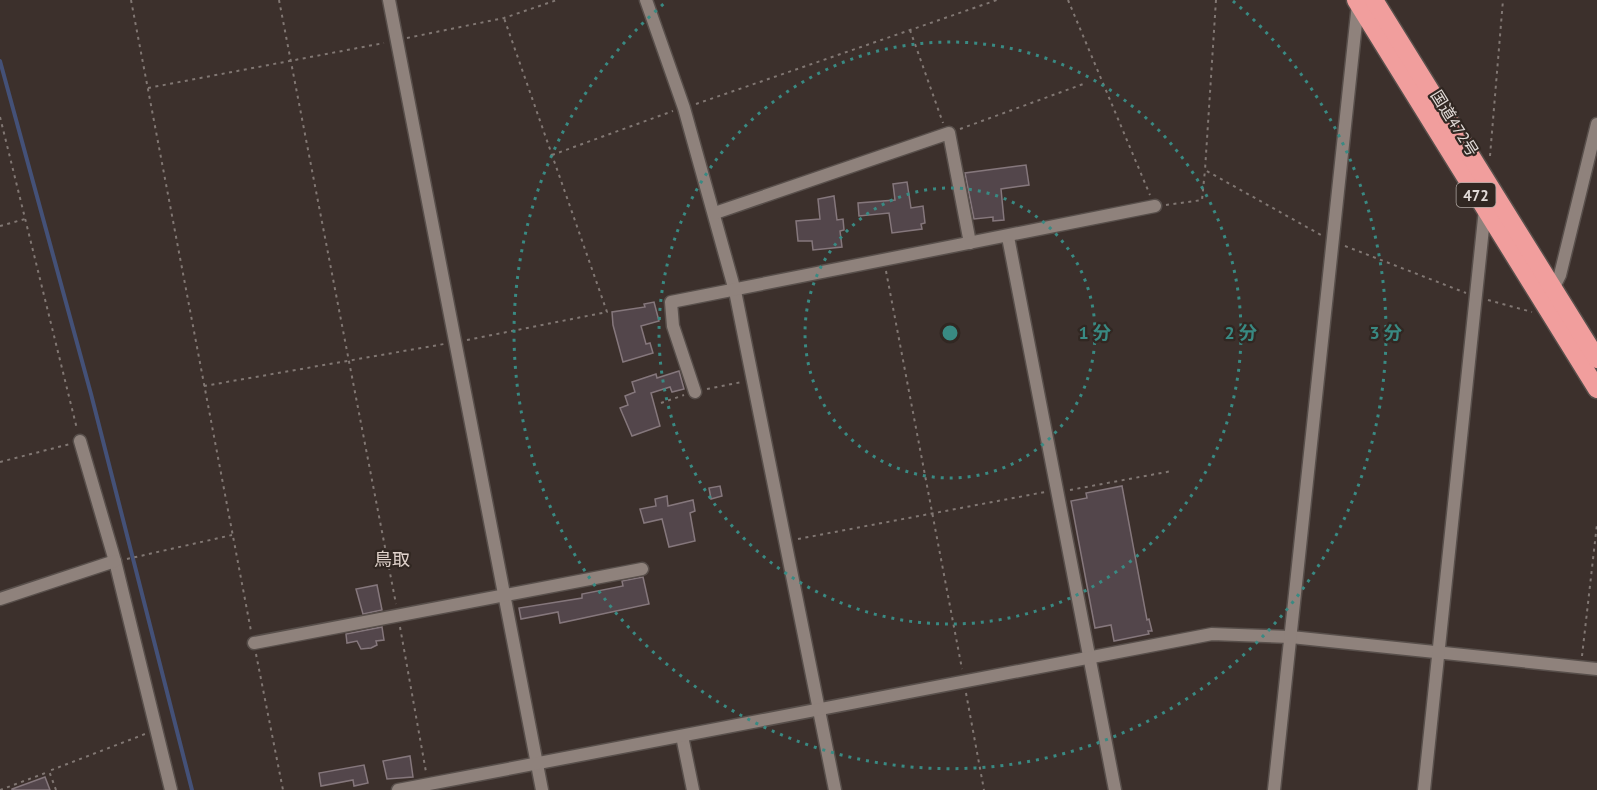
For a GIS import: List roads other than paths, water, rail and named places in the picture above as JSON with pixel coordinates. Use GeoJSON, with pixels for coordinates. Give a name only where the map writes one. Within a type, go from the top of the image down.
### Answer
{"type":"FeatureCollection","features":[{"type":"Feature","properties":{"kind":"highway","name":"国道472号"},"geometry":{"type":"LineString","coordinates":[[1363,1],[1488,181],[1597,359]]}},
{"type":"Feature","properties":{"kind":"highway","name":"国道472号"},"geometry":{"type":"LineString","coordinates":[[1363,1],[1485,209],[1597,389]]}},
{"type":"Feature","properties":{"kind":"street"},"geometry":{"type":"LineString","coordinates":[[390,0],[542,790]]}},
{"type":"Feature","properties":{"kind":"street"},"geometry":{"type":"LineString","coordinates":[[646,0],[684,108],[735,291],[835,790]]}},
{"type":"Feature","properties":{"kind":"street"},"geometry":{"type":"LineString","coordinates":[[1274,790],[1334,241],[1363,1]]}},
{"type":"Feature","properties":{"kind":"street"},"geometry":{"type":"LineString","coordinates":[[1553,289],[1560,275],[1597,124]]}},
{"type":"Feature","properties":{"kind":"street"},"geometry":{"type":"LineString","coordinates":[[715,213],[948,133],[970,243]]}},
{"type":"Feature","properties":{"kind":"street"},"geometry":{"type":"LineString","coordinates":[[695,392],[673,326],[671,302],[884,262],[1155,206]]}},
{"type":"Feature","properties":{"kind":"street"},"geometry":{"type":"LineString","coordinates":[[1424,790],[1485,209]]}},
{"type":"Feature","properties":{"kind":"street"},"geometry":{"type":"LineString","coordinates":[[1008,237],[1115,790]]}},
{"type":"Feature","properties":{"kind":"street"},"geometry":{"type":"LineString","coordinates":[[80,441],[115,561],[171,790]]}},
{"type":"Feature","properties":{"kind":"street"},"geometry":{"type":"LineString","coordinates":[[0,599],[115,561]]}},
{"type":"Feature","properties":{"kind":"street"},"geometry":{"type":"LineString","coordinates":[[254,644],[642,569]]}},
{"type":"Feature","properties":{"kind":"street"},"geometry":{"type":"LineString","coordinates":[[398,790],[429,787],[536,763],[964,684],[1212,634],[1291,637],[1597,669]]}},
{"type":"Feature","properties":{"kind":"street"},"geometry":{"type":"LineString","coordinates":[[682,736],[693,790]]}},
{"type":"Feature","properties":{"kind":"waterway"},"geometry":{"type":"LineString","coordinates":[[0,61],[91,394],[192,790]]}},
{"type":"Feature","properties":{"kind":"district","name":"鳥取"},"geometry":{"type":"Point","coordinates":[392,559]}}]}
